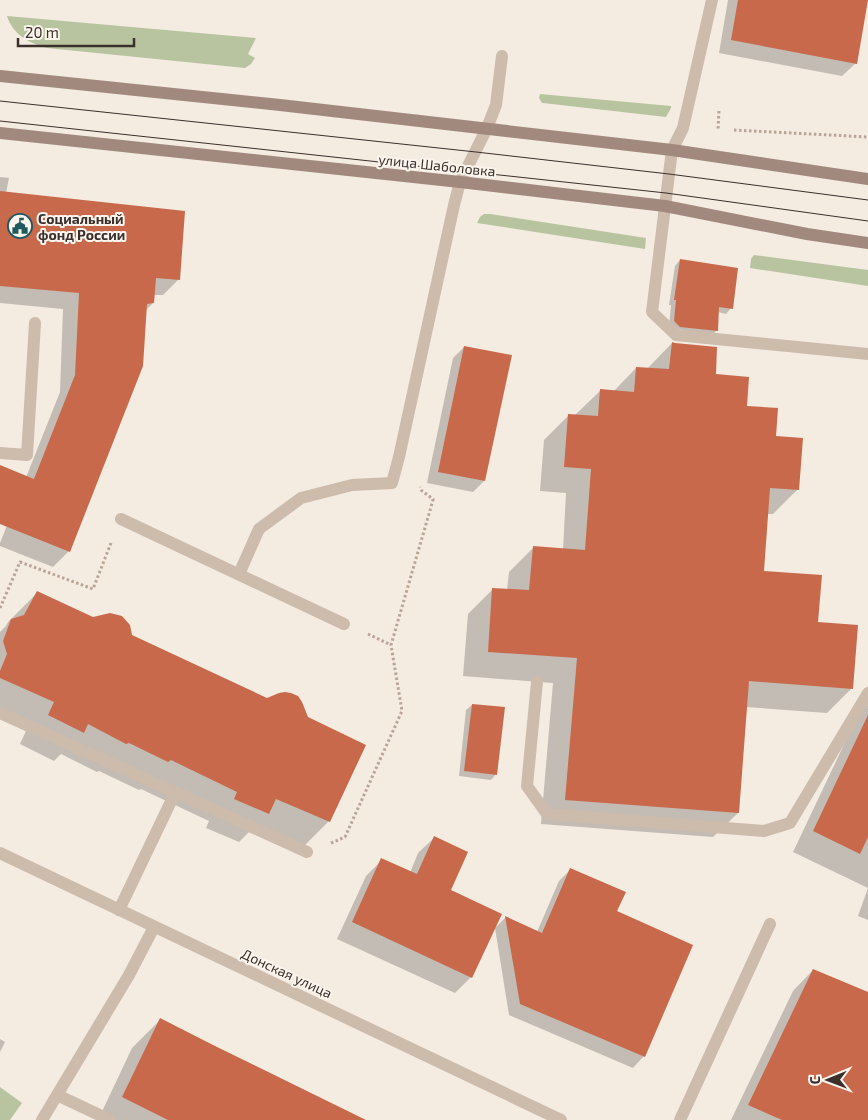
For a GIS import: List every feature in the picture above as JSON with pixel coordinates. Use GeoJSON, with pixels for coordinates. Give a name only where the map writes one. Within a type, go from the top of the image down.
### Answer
{"type":"FeatureCollection","features":[{"type":"Feature","properties":{"kind":"main road"},"geometry":{"type":"LineString","coordinates":[[0,76],[487,128],[672,150],[868,178]]}},
{"type":"Feature","properties":{"kind":"main road","name":"улица Шаболовка"},"geometry":{"type":"LineString","coordinates":[[0,132],[665,206],[868,244]]}},
{"type":"Feature","properties":{"kind":"street"},"geometry":{"type":"LineString","coordinates":[[712,0],[685,121],[672,150],[652,312],[676,335],[868,354]]}},
{"type":"Feature","properties":{"kind":"street"},"geometry":{"type":"LineString","coordinates":[[239,574],[259,529],[300,498],[352,485],[392,483],[454,205],[460,182],[487,128],[496,105],[502,56]]}},
{"type":"Feature","properties":{"kind":"street"},"geometry":{"type":"LineString","coordinates":[[0,453],[27,455],[35,323]]}},
{"type":"Feature","properties":{"kind":"street"},"geometry":{"type":"LineString","coordinates":[[120,519],[344,624]]}},
{"type":"Feature","properties":{"kind":"street"},"geometry":{"type":"LineString","coordinates":[[537,682],[528,786],[547,814],[764,831],[790,823],[868,693]]}},
{"type":"Feature","properties":{"kind":"street"},"geometry":{"type":"LineString","coordinates":[[0,713],[307,852]]}},
{"type":"Feature","properties":{"kind":"street"},"geometry":{"type":"LineString","coordinates":[[119,910],[175,793]]}},
{"type":"Feature","properties":{"kind":"street","name":"Донская улица"},"geometry":{"type":"LineString","coordinates":[[0,853],[561,1120]]}},
{"type":"Feature","properties":{"kind":"street"},"geometry":{"type":"LineString","coordinates":[[680,1120],[770,924]]}},
{"type":"Feature","properties":{"kind":"street"},"geometry":{"type":"LineString","coordinates":[[42,1120],[129,975],[154,927]]}},
{"type":"Feature","properties":{"kind":"street"},"geometry":{"type":"LineString","coordinates":[[57,1095],[110,1120]]}},
{"type":"Feature","properties":{"kind":"path"},"geometry":{"type":"LineString","coordinates":[[720,111],[718,129],[868,137]]}},
{"type":"Feature","properties":{"kind":"path"},"geometry":{"type":"LineString","coordinates":[[307,852],[345,837],[402,711],[391,644],[433,500],[422,491],[417,481]]}},
{"type":"Feature","properties":{"kind":"path"},"geometry":{"type":"LineString","coordinates":[[0,608],[20,562],[93,589],[120,519]]}},
{"type":"Feature","properties":{"kind":"green space"},"geometry":{"type":"Polygon","coordinates":[[[7,16],[256,38],[248,54],[255,58],[245,68],[47,48],[34,44],[22,37],[13,28],[7,16]]]}},
{"type":"Feature","properties":{"kind":"green space"},"geometry":{"type":"Polygon","coordinates":[[[540,94],[671,106],[671,108],[666,117],[542,103],[539,98],[540,94]]]}},
{"type":"Feature","properties":{"kind":"green space"},"geometry":{"type":"Polygon","coordinates":[[[484,214],[646,238],[645,249],[477,223],[484,214]]]}},
{"type":"Feature","properties":{"kind":"green space"},"geometry":{"type":"Polygon","coordinates":[[[754,255],[868,270],[868,286],[750,268],[751,259],[754,255]]]}},
{"type":"Feature","properties":{"kind":"green space"},"geometry":{"type":"Polygon","coordinates":[[[0,1087],[22,1103],[10,1120],[0,1120],[0,1087]]]}},
{"type":"Feature","properties":{"kind":"building"},"geometry":{"type":"Polygon","coordinates":[[[738,0],[868,0],[857,64],[731,40],[738,0]]]}},
{"type":"Feature","properties":{"kind":"building"},"geometry":{"type":"Polygon","coordinates":[[[0,191],[185,211],[180,280],[156,278],[154,303],[147,304],[143,366],[70,552],[0,524],[0,465],[34,479],[75,375],[79,293],[0,286],[0,191]]]}},
{"type":"Feature","properties":{"kind":"building"},"geometry":{"type":"Polygon","coordinates":[[[680,259],[738,268],[733,309],[719,307],[718,331],[680,327],[674,321],[676,300],[674,300],[680,259]]]}},
{"type":"Feature","properties":{"kind":"building"},"geometry":{"type":"Polygon","coordinates":[[[672,342],[717,347],[716,374],[749,377],[747,406],[778,408],[776,436],[803,438],[799,490],[770,488],[764,571],[822,575],[818,622],[858,625],[853,689],[749,681],[739,813],[565,800],[577,658],[488,652],[492,588],[529,590],[533,546],[585,550],[591,469],[564,467],[568,414],[598,416],[600,389],[634,392],[636,367],[669,369],[672,342]]]}},
{"type":"Feature","properties":{"kind":"building"},"geometry":{"type":"Polygon","coordinates":[[[464,346],[512,355],[485,481],[438,472],[464,346]]]}},
{"type":"Feature","properties":{"kind":"building"},"geometry":{"type":"Polygon","coordinates":[[[37,591],[93,617],[110,613],[122,616],[130,625],[132,635],[267,698],[285,692],[298,696],[308,717],[366,745],[330,822],[276,799],[269,814],[234,799],[237,792],[171,760],[168,762],[129,743],[126,744],[88,724],[84,733],[48,715],[54,702],[0,678],[0,671],[7,654],[3,641],[11,619],[24,615],[37,591]]]}},
{"type":"Feature","properties":{"kind":"building"},"geometry":{"type":"Polygon","coordinates":[[[472,704],[505,707],[497,775],[464,771],[472,704]]]}},
{"type":"Feature","properties":{"kind":"building"},"geometry":{"type":"Polygon","coordinates":[[[868,715],[868,837],[860,854],[813,831],[868,715]]]}},
{"type":"Feature","properties":{"kind":"building"},"geometry":{"type":"Polygon","coordinates":[[[434,836],[468,852],[451,890],[502,914],[472,978],[352,922],[381,858],[417,874],[434,836]]]}},
{"type":"Feature","properties":{"kind":"building"},"geometry":{"type":"Polygon","coordinates":[[[570,868],[626,892],[617,911],[693,945],[645,1057],[520,1004],[505,916],[542,933],[570,868]]]}},
{"type":"Feature","properties":{"kind":"building"},"geometry":{"type":"Polygon","coordinates":[[[813,969],[868,992],[868,1120],[782,1120],[748,1105],[813,969]]]}},
{"type":"Feature","properties":{"kind":"building"},"geometry":{"type":"Polygon","coordinates":[[[160,1018],[366,1120],[168,1120],[122,1097],[160,1018]]]}},
{"type":"Feature","properties":{"kind":"tram line"},"geometry":{"type":"LineString","coordinates":[[0,101],[669,174],[868,200]]}},
{"type":"Feature","properties":{"kind":"tram line"},"geometry":{"type":"LineString","coordinates":[[0,121],[666,193],[868,221]]}},
{"type":"Feature","properties":{"kind":"place","name":"Социальный фонд России"},"geometry":{"type":"Point","coordinates":[20,226]}}]}
